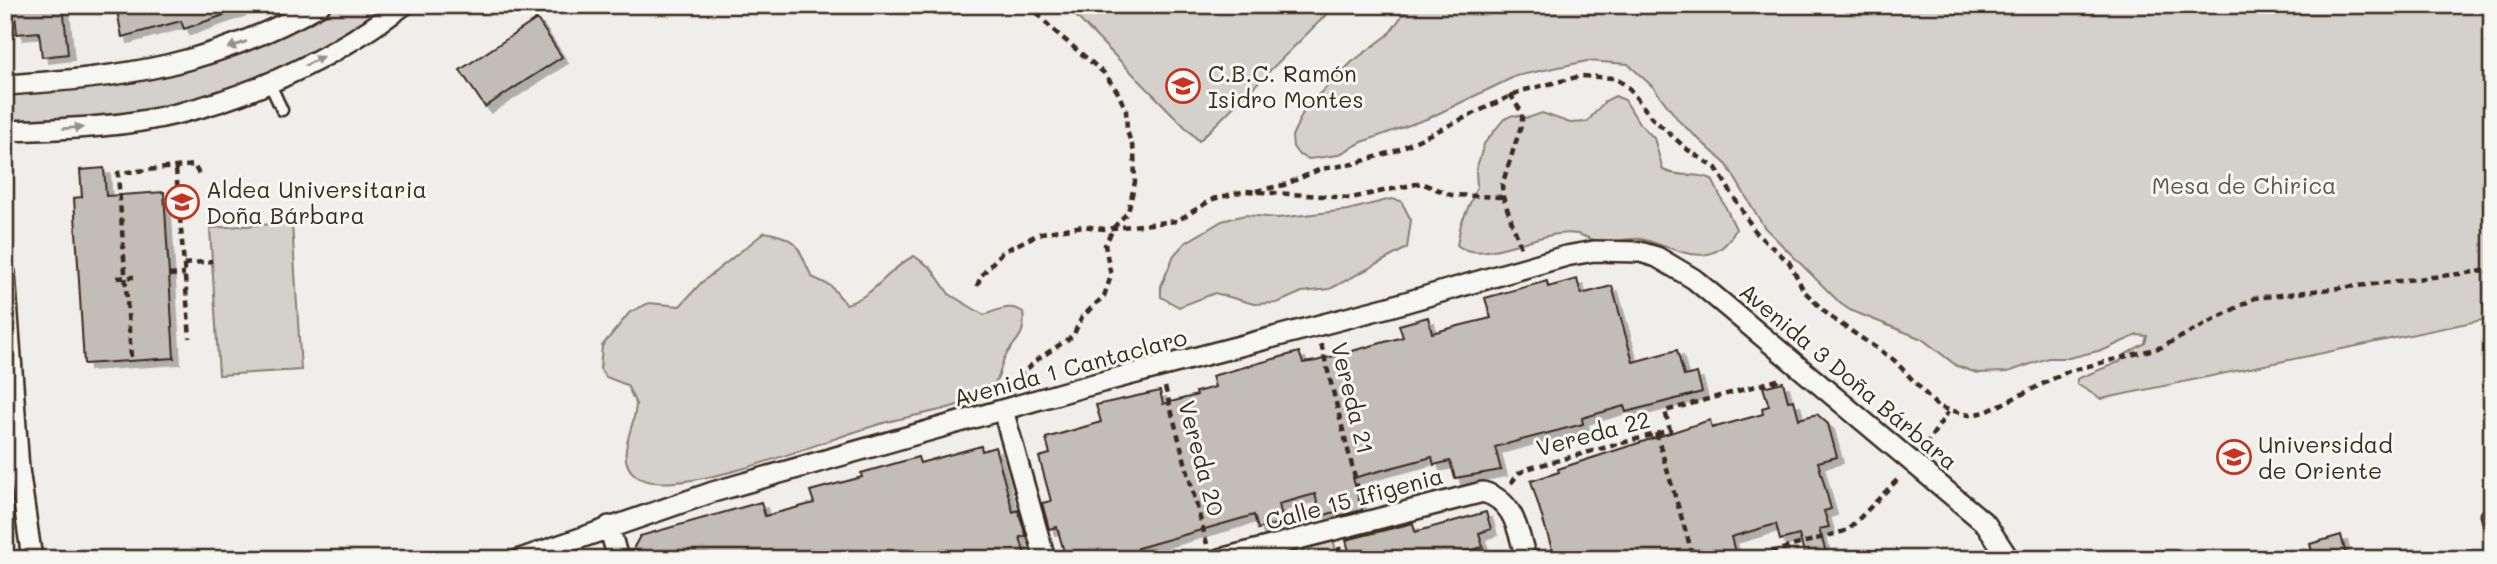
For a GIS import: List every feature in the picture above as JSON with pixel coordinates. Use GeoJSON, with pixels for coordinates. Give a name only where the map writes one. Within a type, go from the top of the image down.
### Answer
{"type":"FeatureCollection","features":[{"type":"Feature","properties":{"kind":"street"},"geometry":{"type":"LineString","coordinates":[[5,85],[105,79],[155,70],[248,41],[320,5]]}},
{"type":"Feature","properties":{"kind":"street"},"geometry":{"type":"LineString","coordinates":[[5,131],[103,126],[156,118],[204,105],[269,82],[346,44],[404,5]]}},
{"type":"Feature","properties":{"kind":"street","name":"Avenida 1 Cantaclaro"},"geometry":{"type":"LineString","coordinates":[[520,559],[713,492],[1160,367],[1594,251],[1640,253]]}},
{"type":"Feature","properties":{"kind":"street","name":"Avenida 3 Doña Bárbara"},"geometry":{"type":"LineString","coordinates":[[1640,253],[1657,257],[1694,279],[1986,524],[2009,559]]}},
{"type":"Feature","properties":{"kind":"street"},"geometry":{"type":"LineString","coordinates":[[5,273],[19,469],[32,559]]}},
{"type":"Feature","properties":{"kind":"street"},"geometry":{"type":"LineString","coordinates":[[1003,410],[1045,559]]}},
{"type":"Feature","properties":{"kind":"street","name":"Calle 15 Ifigenia"},"geometry":{"type":"LineString","coordinates":[[1214,552],[1259,554],[1366,520],[1469,494],[1483,492],[1501,499]]}},
{"type":"Feature","properties":{"kind":"street"},"geometry":{"type":"LineString","coordinates":[[1501,499],[1512,515],[1526,559]]}},
{"type":"Feature","properties":{"kind":"street"},"geometry":{"type":"LineString","coordinates":[[609,526],[618,559]]}},
{"type":"Feature","properties":{"kind":"lane"},"geometry":{"type":"LineString","coordinates":[[269,82],[282,110]]}},
{"type":"Feature","properties":{"kind":"lane"},"geometry":{"type":"LineString","coordinates":[[2492,513],[2487,515],[2492,533]]}},
{"type":"Feature","properties":{"kind":"path"},"geometry":{"type":"LineString","coordinates":[[1003,410],[1007,389],[1013,380],[1073,336],[1082,317],[1104,296],[1111,276],[1105,246],[1114,227],[1128,212],[1135,182],[1134,151],[1122,101],[1104,73],[1051,28],[1030,5]]}},
{"type":"Feature","properties":{"kind":"path"},"geometry":{"type":"LineString","coordinates":[[977,286],[981,276],[1002,252],[1041,233],[1083,226],[1104,229],[1177,220],[1213,199],[1284,185],[1321,169],[1353,164],[1395,151],[1510,94],[1581,76],[1609,77],[1625,83],[1651,118],[1688,150],[1716,168],[1756,233],[1788,262],[1804,291],[1819,307],[1837,323],[1894,360],[1934,404],[1948,412],[1980,414],[2069,371],[2162,347],[2255,298],[2492,270]]}},
{"type":"Feature","properties":{"kind":"path"},"geometry":{"type":"LineString","coordinates":[[1510,94],[1522,113],[1522,123],[1504,174],[1503,197],[1528,267]]}},
{"type":"Feature","properties":{"kind":"path"},"geometry":{"type":"LineString","coordinates":[[131,357],[118,173],[194,165],[201,178]]}},
{"type":"Feature","properties":{"kind":"path"},"geometry":{"type":"LineString","coordinates":[[176,169],[190,338]]}},
{"type":"Feature","properties":{"kind":"path"},"geometry":{"type":"LineString","coordinates":[[1256,191],[1351,198],[1421,183],[1451,195],[1503,197]]}},
{"type":"Feature","properties":{"kind":"path"},"geometry":{"type":"LineString","coordinates":[[184,264],[212,261]]}},
{"type":"Feature","properties":{"kind":"path"},"geometry":{"type":"LineString","coordinates":[[169,275],[185,274]]}},
{"type":"Feature","properties":{"kind":"path"},"geometry":{"type":"LineString","coordinates":[[117,278],[134,277]]}},
{"type":"Feature","properties":{"kind":"path","name":"Vereda 21"},"geometry":{"type":"LineString","coordinates":[[1316,326],[1366,520]]}},
{"type":"Feature","properties":{"kind":"path","name":"Vereda 20"},"geometry":{"type":"LineString","coordinates":[[1160,367],[1214,552]]}},
{"type":"Feature","properties":{"kind":"path","name":"Vereda 22"},"geometry":{"type":"LineString","coordinates":[[1501,499],[1513,479],[1530,468],[1670,430],[1665,411],[1805,372]]}},
{"type":"Feature","properties":{"kind":"path"},"geometry":{"type":"LineString","coordinates":[[1747,559],[1848,530],[1914,462],[1948,412]]}},
{"type":"Feature","properties":{"kind":"path"},"geometry":{"type":"LineString","coordinates":[[1656,433],[1693,559]]}},
{"type":"Feature","properties":{"kind":"green space"},"geometry":{"type":"Polygon","coordinates":[[[320,5],[404,5],[381,22],[204,105],[5,131],[5,85],[155,70],[320,5]]]}},
{"type":"Feature","properties":{"kind":"green space"},"geometry":{"type":"Polygon","coordinates":[[[1065,5],[1336,5],[1199,141],[1065,5]]]}},
{"type":"Feature","properties":{"kind":"green space","name":"Mesa de Chirica"},"geometry":{"type":"Polygon","coordinates":[[[1410,5],[2492,5],[2492,318],[2101,399],[2077,384],[2077,379],[2119,362],[2126,354],[2145,343],[2147,336],[2137,335],[2106,349],[2069,358],[2048,358],[2008,372],[1977,373],[1957,366],[1922,339],[1841,304],[1764,227],[1727,165],[1680,122],[1653,87],[1628,64],[1587,61],[1516,76],[1429,118],[1362,142],[1338,155],[1309,159],[1299,155],[1293,147],[1292,136],[1305,108],[1352,62],[1388,35],[1410,5]]]}},
{"type":"Feature","properties":{"kind":"green space"},"geometry":{"type":"Polygon","coordinates":[[[1615,96],[1625,100],[1639,123],[1654,138],[1663,170],[1712,179],[1736,229],[1727,243],[1716,251],[1693,254],[1641,239],[1603,242],[1563,233],[1482,252],[1468,251],[1457,245],[1461,224],[1477,187],[1476,170],[1484,144],[1504,119],[1513,115],[1528,118],[1542,113],[1570,123],[1587,122],[1605,101],[1615,96]]]}},
{"type":"Feature","properties":{"kind":"green space"},"geometry":{"type":"Polygon","coordinates":[[[1391,199],[1401,201],[1411,220],[1407,248],[1330,289],[1302,292],[1277,303],[1254,304],[1215,293],[1179,307],[1161,297],[1161,286],[1174,255],[1185,243],[1222,221],[1245,215],[1278,218],[1348,210],[1391,199]]]}},
{"type":"Feature","properties":{"kind":"green space"},"geometry":{"type":"Polygon","coordinates":[[[292,223],[301,370],[219,375],[210,228],[292,223]]]}},
{"type":"Feature","properties":{"kind":"green space"},"geometry":{"type":"Polygon","coordinates":[[[765,232],[786,238],[797,246],[812,277],[831,286],[846,304],[874,289],[896,268],[914,256],[931,268],[949,294],[984,315],[1008,308],[1023,312],[1021,334],[1004,359],[994,384],[966,402],[880,424],[725,473],[670,482],[643,480],[628,467],[626,459],[636,404],[627,385],[606,377],[600,369],[602,346],[630,312],[649,303],[680,306],[701,283],[765,232]]]}},
{"type":"Feature","properties":{"kind":"green space"},"geometry":{"type":"Polygon","coordinates":[[[1331,531],[1338,559],[1225,559],[1331,531]]]}},
{"type":"Feature","properties":{"kind":"building"},"geometry":{"type":"Polygon","coordinates":[[[14,5],[63,5],[68,54],[42,57],[39,32],[17,34],[14,5]]]}},
{"type":"Feature","properties":{"kind":"building"},"geometry":{"type":"Polygon","coordinates":[[[116,5],[244,5],[244,8],[184,29],[181,21],[122,37],[116,5]]]}},
{"type":"Feature","properties":{"kind":"building"},"geometry":{"type":"Polygon","coordinates":[[[537,19],[562,57],[485,107],[460,70],[537,19]]]}},
{"type":"Feature","properties":{"kind":"building"},"geometry":{"type":"Polygon","coordinates":[[[104,168],[106,196],[164,192],[174,358],[84,364],[74,198],[82,197],[80,170],[104,168]]]}},
{"type":"Feature","properties":{"kind":"building"},"geometry":{"type":"Polygon","coordinates":[[[1577,279],[1581,294],[1612,286],[1633,362],[1677,350],[1684,376],[1697,373],[1702,392],[1626,412],[1624,406],[1582,418],[1583,424],[1495,447],[1501,470],[1455,478],[1450,461],[1434,465],[1432,457],[1353,478],[1362,510],[1339,516],[1338,511],[1321,516],[1315,494],[1279,504],[1283,522],[1258,529],[1254,515],[1138,548],[1141,559],[1066,559],[1057,527],[1049,529],[1042,503],[1051,501],[1039,457],[1050,454],[1046,438],[1101,422],[1096,405],[1160,391],[1163,404],[1215,387],[1212,376],[1299,352],[1303,363],[1316,361],[1403,337],[1399,325],[1428,317],[1432,333],[1491,318],[1485,298],[1547,281],[1548,287],[1577,279]]]}},
{"type":"Feature","properties":{"kind":"building"},"geometry":{"type":"Polygon","coordinates":[[[1783,382],[1788,401],[1794,400],[1799,419],[1817,414],[1828,424],[1837,457],[1818,462],[1831,509],[1824,511],[1829,527],[1819,529],[1828,559],[1806,559],[1799,535],[1780,540],[1776,524],[1731,537],[1735,552],[1713,559],[1555,559],[1531,481],[1559,472],[1558,469],[1710,420],[1712,428],[1763,414],[1762,408],[1769,406],[1763,387],[1783,382]]]}},
{"type":"Feature","properties":{"kind":"building"},"geometry":{"type":"Polygon","coordinates":[[[981,446],[982,451],[995,447],[1013,512],[1018,510],[1026,536],[1020,537],[1026,559],[637,559],[634,547],[640,536],[761,502],[765,516],[814,503],[810,491],[862,477],[861,473],[918,457],[920,463],[981,446]]]}},
{"type":"Feature","properties":{"kind":"building"},"geometry":{"type":"Polygon","coordinates":[[[1486,512],[1491,529],[1479,533],[1483,547],[1437,559],[1351,559],[1346,540],[1413,523],[1415,532],[1486,512]]]}},
{"type":"Feature","properties":{"kind":"building"},"geometry":{"type":"Polygon","coordinates":[[[2341,535],[2347,559],[2314,559],[2310,544],[2341,535]]]}},
{"type":"Feature","properties":{"kind":"place","name":"C.B.C. Ramón Isidro Montes"},"geometry":{"type":"Point","coordinates":[1183,86]}},
{"type":"Feature","properties":{"kind":"place","name":"Aldea Universitaria Doña Bárbara"},"geometry":{"type":"Point","coordinates":[182,202]}},
{"type":"Feature","properties":{"kind":"place","name":"Universidad de Oriente"},"geometry":{"type":"Point","coordinates":[2234,457]}}]}
